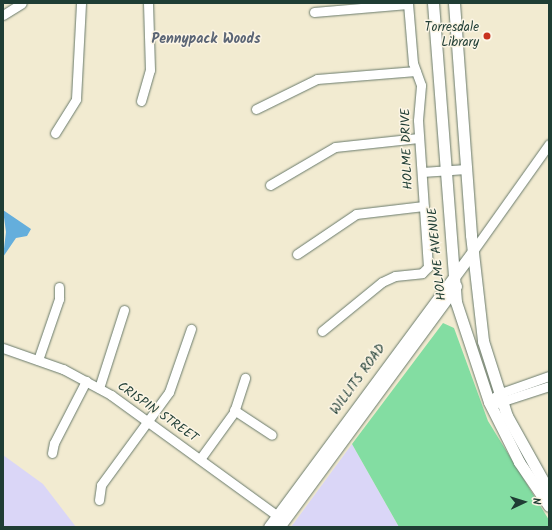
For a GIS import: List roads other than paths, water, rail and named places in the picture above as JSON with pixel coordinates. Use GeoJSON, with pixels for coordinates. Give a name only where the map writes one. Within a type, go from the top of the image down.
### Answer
{"type":"FeatureCollection","features":[{"type":"Feature","properties":{"kind":"main road","name":"HOLME AVENUE"},"geometry":{"type":"LineString","coordinates":[[432,3],[454,290],[470,353],[489,402],[516,457],[549,506]]}},
{"type":"Feature","properties":{"kind":"main road"},"geometry":{"type":"LineString","coordinates":[[454,3],[466,169],[482,336],[499,399],[523,451],[549,491]]}},
{"type":"Feature","properties":{"kind":"main road","name":"WILLITS ROAD"},"geometry":{"type":"LineString","coordinates":[[280,521],[452,276],[473,251]]}},
{"type":"Feature","properties":{"kind":"main road","name":"WILLITS ROAD"},"geometry":{"type":"LineString","coordinates":[[269,527],[280,521],[454,290],[473,251]]}},
{"type":"Feature","properties":{"kind":"street"},"geometry":{"type":"LineString","coordinates":[[3,15],[22,3]]}},
{"type":"Feature","properties":{"kind":"street"},"geometry":{"type":"LineString","coordinates":[[55,132],[76,99],[81,3]]}},
{"type":"Feature","properties":{"kind":"street"},"geometry":{"type":"LineString","coordinates":[[142,101],[150,70],[148,3]]}},
{"type":"Feature","properties":{"kind":"street"},"geometry":{"type":"LineString","coordinates":[[314,12],[408,4]]}},
{"type":"Feature","properties":{"kind":"street","name":"HOLME DRIVE"},"geometry":{"type":"LineString","coordinates":[[322,331],[389,277],[426,272],[424,206],[419,138],[421,85],[416,71],[408,4]]}},
{"type":"Feature","properties":{"kind":"street"},"geometry":{"type":"LineString","coordinates":[[256,109],[317,79],[416,71]]}},
{"type":"Feature","properties":{"kind":"street"},"geometry":{"type":"LineString","coordinates":[[270,185],[335,148],[419,138]]}},
{"type":"Feature","properties":{"kind":"street","name":"WILLITS ROAD"},"geometry":{"type":"LineString","coordinates":[[473,251],[549,144]]}},
{"type":"Feature","properties":{"kind":"street"},"geometry":{"type":"LineString","coordinates":[[422,172],[466,169]]}},
{"type":"Feature","properties":{"kind":"street"},"geometry":{"type":"LineString","coordinates":[[297,254],[356,214],[424,206]]}},
{"type":"Feature","properties":{"kind":"street"},"geometry":{"type":"LineString","coordinates":[[38,360],[59,299],[59,287]]}},
{"type":"Feature","properties":{"kind":"street"},"geometry":{"type":"LineString","coordinates":[[99,388],[124,310]]}},
{"type":"Feature","properties":{"kind":"street"},"geometry":{"type":"LineString","coordinates":[[99,500],[101,485],[172,386],[192,329]]}},
{"type":"Feature","properties":{"kind":"street","name":"CRISPIN STREET"},"geometry":{"type":"LineString","coordinates":[[3,348],[38,360],[99,388],[200,459],[280,521]]}},
{"type":"Feature","properties":{"kind":"street"},"geometry":{"type":"LineString","coordinates":[[499,399],[549,376]]}},
{"type":"Feature","properties":{"kind":"street"},"geometry":{"type":"LineString","coordinates":[[200,459],[234,410],[245,378]]}},
{"type":"Feature","properties":{"kind":"street"},"geometry":{"type":"LineString","coordinates":[[52,453],[54,443],[86,381]]}},
{"type":"Feature","properties":{"kind":"street"},"geometry":{"type":"LineString","coordinates":[[489,402],[549,386]]}},
{"type":"Feature","properties":{"kind":"street"},"geometry":{"type":"LineString","coordinates":[[234,410],[272,435]]}},
{"type":"Feature","properties":{"kind":"water"},"geometry":{"type":"Polygon","coordinates":[[[3,210],[31,229],[27,236],[16,238],[3,257],[6,232],[3,210]]]}},
{"type":"Feature","properties":{"kind":"place","name":"Torresdale Library"},"geometry":{"type":"Point","coordinates":[487,36]}},
{"type":"Feature","properties":{"kind":"district","name":"Pennypack Woods"},"geometry":{"type":"Point","coordinates":[206,39]}}]}
